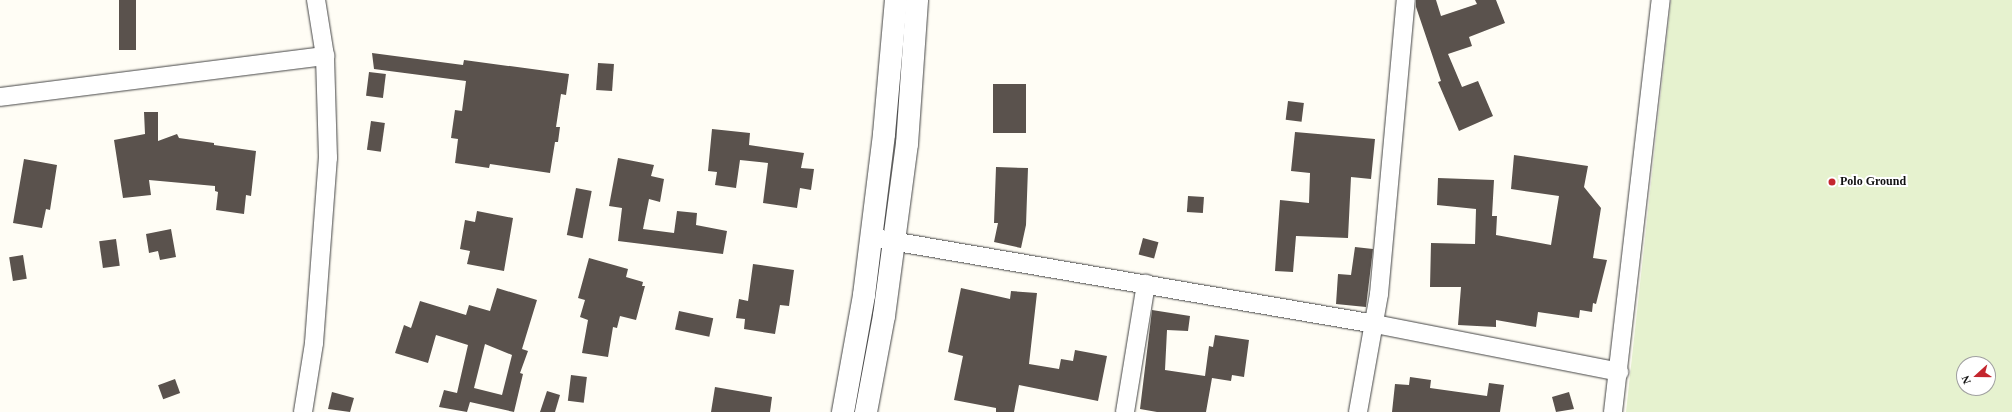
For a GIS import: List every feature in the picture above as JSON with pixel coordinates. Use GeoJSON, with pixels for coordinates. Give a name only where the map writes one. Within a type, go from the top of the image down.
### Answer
{"type":"FeatureCollection","features":[{"type":"Feature","properties":{"kind":"street"},"geometry":{"type":"LineString","coordinates":[[304,412],[314,343],[328,158],[325,56],[316,0]]}},
{"type":"Feature","properties":{"kind":"street"},"geometry":{"type":"LineString","coordinates":[[844,412],[864,295],[896,0]]}},
{"type":"Feature","properties":{"kind":"street"},"geometry":{"type":"LineString","coordinates":[[866,412],[884,316],[907,144],[917,0]]}},
{"type":"Feature","properties":{"kind":"street"},"geometry":{"type":"LineString","coordinates":[[1358,412],[1375,324],[1406,0]]}},
{"type":"Feature","properties":{"kind":"street"},"geometry":{"type":"LineString","coordinates":[[1613,412],[1620,372],[1661,0]]}},
{"type":"Feature","properties":{"kind":"street"},"geometry":{"type":"LineString","coordinates":[[0,97],[325,56]]}},
{"type":"Feature","properties":{"kind":"street"},"geometry":{"type":"LineString","coordinates":[[871,238],[1375,324],[1620,372]]}},
{"type":"Feature","properties":{"kind":"street"},"geometry":{"type":"LineString","coordinates":[[1125,412],[1146,284]]}},
{"type":"Feature","properties":{"kind":"green space","name":"Polo Ground"},"geometry":{"type":"Polygon","coordinates":[[[1671,0],[2012,0],[2012,412],[1626,412],[1671,0]]]}},
{"type":"Feature","properties":{"kind":"building"},"geometry":{"type":"Polygon","coordinates":[[[119,0],[136,0],[136,50],[119,50],[119,0]]]}},
{"type":"Feature","properties":{"kind":"building"},"geometry":{"type":"Polygon","coordinates":[[[1416,0],[1436,0],[1441,16],[1477,4],[1475,0],[1496,0],[1505,23],[1469,37],[1472,46],[1448,54],[1462,87],[1478,81],[1493,116],[1459,131],[1438,82],[1441,81],[1416,7],[1416,0]]]}},
{"type":"Feature","properties":{"kind":"building"},"geometry":{"type":"Polygon","coordinates":[[[372,53],[463,65],[464,60],[569,74],[566,95],[561,94],[556,127],[560,127],[558,142],[555,142],[550,173],[490,164],[489,168],[455,163],[458,139],[451,138],[455,110],[462,111],[466,81],[374,69],[372,53]]]}},
{"type":"Feature","properties":{"kind":"building"},"geometry":{"type":"Polygon","coordinates":[[[598,63],[614,64],[612,91],[596,90],[598,63]]]}},
{"type":"Feature","properties":{"kind":"building"},"geometry":{"type":"Polygon","coordinates":[[[369,72],[386,74],[383,98],[366,96],[369,72]]]}},
{"type":"Feature","properties":{"kind":"building"},"geometry":{"type":"Polygon","coordinates":[[[993,84],[1026,84],[1026,133],[993,133],[993,84]]]}},
{"type":"Feature","properties":{"kind":"building"},"geometry":{"type":"Polygon","coordinates":[[[1288,101],[1304,103],[1302,122],[1286,120],[1288,101]]]}},
{"type":"Feature","properties":{"kind":"building"},"geometry":{"type":"Polygon","coordinates":[[[144,112],[158,112],[158,141],[177,134],[179,138],[256,151],[251,196],[246,195],[244,214],[216,210],[218,192],[215,191],[215,186],[149,180],[151,195],[123,198],[114,140],[145,134],[144,112]]]}},
{"type":"Feature","properties":{"kind":"building"},"geometry":{"type":"Polygon","coordinates":[[[371,121],[385,123],[381,152],[367,150],[371,121]]]}},
{"type":"Feature","properties":{"kind":"building"},"geometry":{"type":"Polygon","coordinates":[[[712,129],[750,133],[749,145],[804,153],[801,168],[814,169],[811,190],[800,188],[797,208],[763,203],[768,163],[740,160],[736,188],[715,185],[717,172],[708,171],[712,129]]]}},
{"type":"Feature","properties":{"kind":"building"},"geometry":{"type":"Polygon","coordinates":[[[1295,132],[1375,139],[1371,179],[1351,177],[1348,238],[1296,236],[1293,272],[1275,271],[1280,200],[1309,203],[1310,173],[1291,171],[1295,132]]]}},
{"type":"Feature","properties":{"kind":"building"},"geometry":{"type":"Polygon","coordinates":[[[1514,155],[1588,166],[1584,187],[1601,208],[1593,258],[1607,260],[1596,304],[1593,303],[1592,312],[1580,310],[1579,318],[1538,312],[1536,327],[1496,320],[1496,327],[1458,325],[1461,287],[1430,287],[1431,243],[1475,244],[1476,209],[1437,205],[1438,178],[1494,180],[1492,216],[1497,216],[1496,235],[1551,245],[1559,196],[1511,189],[1514,155]]]}},
{"type":"Feature","properties":{"kind":"building"},"geometry":{"type":"Polygon","coordinates":[[[618,158],[654,165],[651,176],[664,179],[660,202],[649,199],[643,229],[674,233],[677,211],[697,213],[696,225],[727,231],[723,254],[618,241],[622,208],[609,206],[618,158]]]}},
{"type":"Feature","properties":{"kind":"building"},"geometry":{"type":"Polygon","coordinates":[[[24,159],[57,165],[50,210],[46,209],[42,228],[13,223],[24,159]]]}},
{"type":"Feature","properties":{"kind":"building"},"geometry":{"type":"Polygon","coordinates":[[[996,167],[1028,168],[1026,225],[1021,248],[994,242],[998,223],[994,223],[996,167]]]}},
{"type":"Feature","properties":{"kind":"building"},"geometry":{"type":"Polygon","coordinates":[[[576,188],[592,191],[583,238],[567,235],[576,188]]]}},
{"type":"Feature","properties":{"kind":"building"},"geometry":{"type":"Polygon","coordinates":[[[1188,196],[1204,197],[1203,213],[1187,212],[1188,196]]]}},
{"type":"Feature","properties":{"kind":"building"},"geometry":{"type":"Polygon","coordinates":[[[477,211],[513,218],[504,271],[467,264],[470,251],[460,249],[465,220],[475,222],[477,211]]]}},
{"type":"Feature","properties":{"kind":"building"},"geometry":{"type":"Polygon","coordinates":[[[171,229],[176,257],[160,260],[158,251],[149,253],[146,234],[171,229]]]}},
{"type":"Feature","properties":{"kind":"building"},"geometry":{"type":"Polygon","coordinates":[[[1143,238],[1158,242],[1154,259],[1139,254],[1143,238]]]}},
{"type":"Feature","properties":{"kind":"building"},"geometry":{"type":"Polygon","coordinates":[[[116,239],[120,266],[103,268],[99,241],[116,239]]]}},
{"type":"Feature","properties":{"kind":"building"},"geometry":{"type":"Polygon","coordinates":[[[1355,247],[1373,249],[1366,307],[1336,304],[1338,274],[1351,275],[1355,247]]]}},
{"type":"Feature","properties":{"kind":"building"},"geometry":{"type":"Polygon","coordinates":[[[23,255],[27,279],[13,281],[9,257],[23,255]]]}},
{"type":"Feature","properties":{"kind":"building"},"geometry":{"type":"Polygon","coordinates":[[[589,258],[628,269],[626,277],[643,282],[642,286],[645,286],[636,320],[620,316],[617,328],[613,327],[608,357],[582,353],[588,320],[580,317],[585,300],[578,298],[589,258]]]}},
{"type":"Feature","properties":{"kind":"building"},"geometry":{"type":"Polygon","coordinates":[[[753,264],[794,270],[789,306],[780,305],[775,334],[744,329],[745,319],[736,318],[739,299],[748,301],[753,264]]]}},
{"type":"Feature","properties":{"kind":"building"},"geometry":{"type":"Polygon","coordinates":[[[497,288],[537,300],[522,349],[528,351],[520,373],[523,374],[514,412],[470,402],[467,412],[439,407],[444,390],[457,393],[468,345],[436,335],[428,363],[395,353],[404,325],[411,328],[420,301],[466,315],[469,305],[490,311],[497,288]],[[485,344],[474,388],[502,395],[512,355],[485,344]]]}},
{"type":"Feature","properties":{"kind":"building"},"geometry":{"type":"Polygon","coordinates":[[[961,288],[1010,299],[1011,291],[1037,293],[1029,364],[1059,369],[1061,359],[1073,361],[1075,350],[1107,356],[1098,401],[1019,385],[1014,412],[996,412],[996,408],[954,400],[963,356],[948,352],[961,288]]]}},
{"type":"Feature","properties":{"kind":"building"},"geometry":{"type":"Polygon","coordinates":[[[1152,310],[1190,316],[1188,331],[1167,330],[1165,370],[1205,376],[1209,346],[1213,347],[1215,335],[1249,340],[1244,377],[1232,375],[1231,381],[1212,378],[1206,412],[1157,412],[1140,409],[1152,310]]]}},
{"type":"Feature","properties":{"kind":"building"},"geometry":{"type":"Polygon","coordinates":[[[679,311],[713,318],[709,337],[675,330],[679,311]]]}},
{"type":"Feature","properties":{"kind":"building"},"geometry":{"type":"Polygon","coordinates":[[[571,375],[587,377],[584,403],[568,401],[571,375]]]}},
{"type":"Feature","properties":{"kind":"building"},"geometry":{"type":"Polygon","coordinates":[[[1410,377],[1431,380],[1430,388],[1487,396],[1489,383],[1504,385],[1500,412],[1392,412],[1395,384],[1409,385],[1410,377]]]}},
{"type":"Feature","properties":{"kind":"building"},"geometry":{"type":"Polygon","coordinates":[[[175,379],[180,393],[163,399],[158,385],[175,379]]]}},
{"type":"Feature","properties":{"kind":"building"},"geometry":{"type":"Polygon","coordinates":[[[715,387],[772,397],[770,412],[711,412],[715,387]]]}},
{"type":"Feature","properties":{"kind":"building"},"geometry":{"type":"Polygon","coordinates":[[[547,391],[560,395],[555,412],[540,412],[547,391]]]}},
{"type":"Feature","properties":{"kind":"building"},"geometry":{"type":"Polygon","coordinates":[[[332,392],[354,398],[350,412],[328,409],[332,392]]]}},
{"type":"Feature","properties":{"kind":"building"},"geometry":{"type":"Polygon","coordinates":[[[1569,392],[1574,409],[1556,412],[1552,397],[1569,392]]]}},
{"type":"Feature","properties":{"kind":"place","name":"Polo Ground"},"geometry":{"type":"Point","coordinates":[1832,182]}}]}
